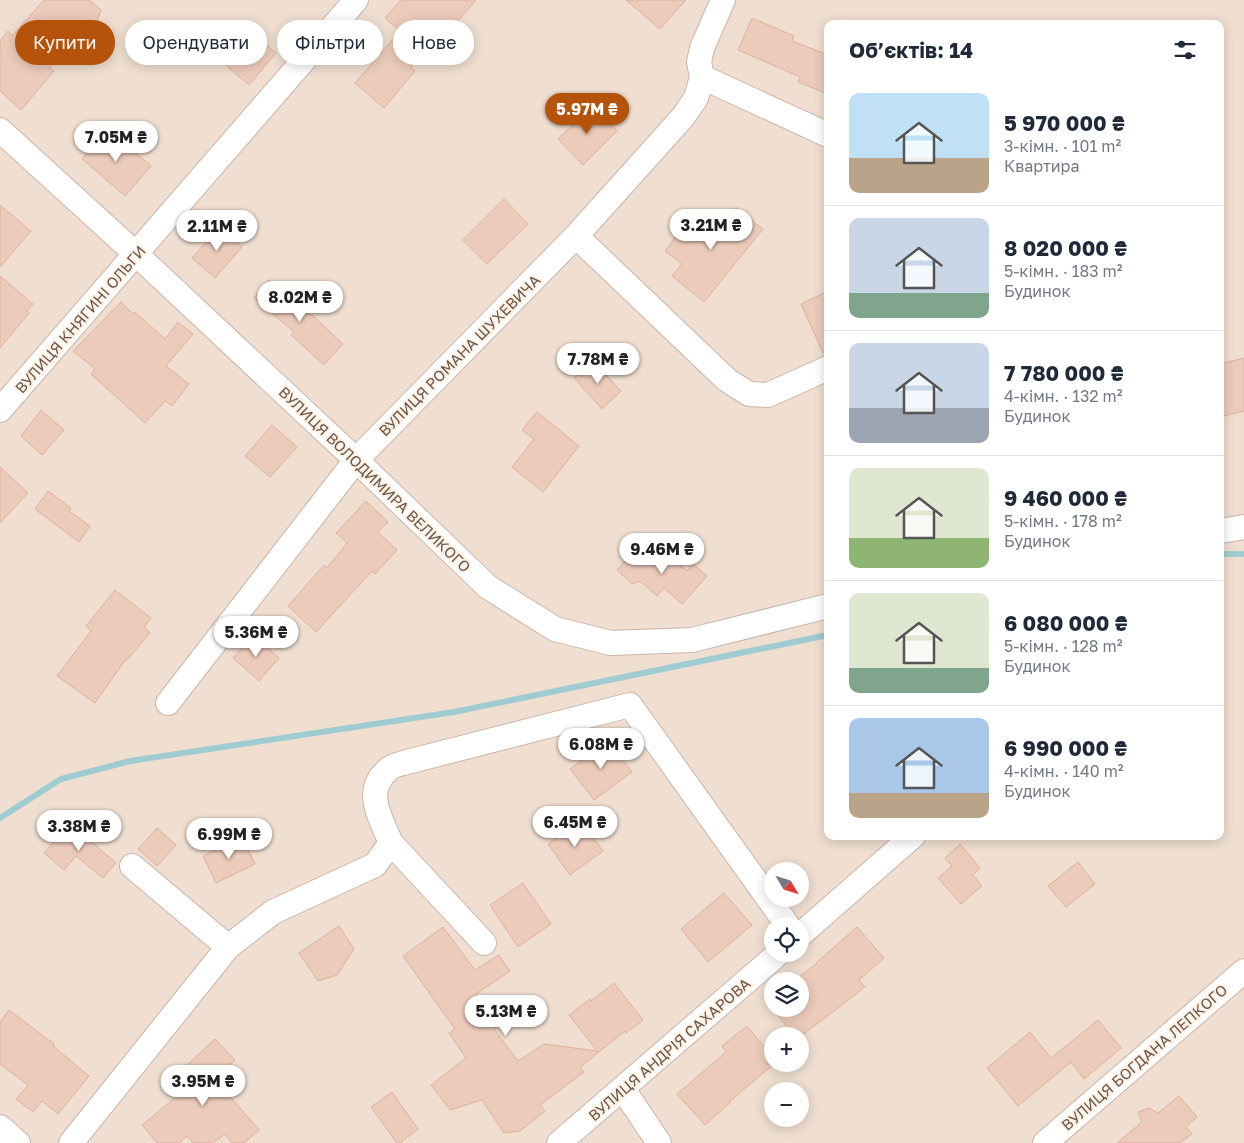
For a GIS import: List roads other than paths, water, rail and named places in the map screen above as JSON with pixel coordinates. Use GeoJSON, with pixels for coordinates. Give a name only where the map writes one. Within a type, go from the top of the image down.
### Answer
{"type":"FeatureCollection","features":[{"type":"Feature","properties":{"kind":"street","name":"ВУЛИЦЯ КНЯГИНІ ОЛЬГИ"},"geometry":{"type":"LineString","coordinates":[[0,410],[356,0]]}},
{"type":"Feature","properties":{"kind":"street","name":"ВУЛИЦЯ РОМАНА ШУХЕВИЧА"},"geometry":{"type":"LineString","coordinates":[[168,703],[356,460],[576,236],[683,117],[696,98],[702,77],[699,62],[702,48],[723,0]]}},
{"type":"Feature","properties":{"kind":"street"},"geometry":{"type":"LineString","coordinates":[[702,77],[824,133]]}},
{"type":"Feature","properties":{"kind":"street","name":"ВУЛИЦЯ ВОЛОДИМИРА ВЕЛИКОГО"},"geometry":{"type":"LineString","coordinates":[[0,130],[136,254],[356,460],[488,587],[555,628],[611,643],[692,640],[824,607]]}},
{"type":"Feature","properties":{"kind":"street"},"geometry":{"type":"LineString","coordinates":[[576,236],[726,380],[749,394],[768,395],[824,370]]}},
{"type":"Feature","properties":{"kind":"street"},"geometry":{"type":"LineString","coordinates":[[1224,530],[1244,527]]}},
{"type":"Feature","properties":{"kind":"street"},"geometry":{"type":"LineString","coordinates":[[484,943],[391,844],[374,800],[377,782],[390,768],[630,705],[782,917]]}},
{"type":"Feature","properties":{"kind":"street"},"geometry":{"type":"LineString","coordinates":[[809,927],[908,840]]}},
{"type":"Feature","properties":{"kind":"street"},"geometry":{"type":"LineString","coordinates":[[71,1143],[228,947],[273,912],[375,865],[391,844]]}},
{"type":"Feature","properties":{"kind":"street"},"geometry":{"type":"LineString","coordinates":[[132,866],[228,947]]}},
{"type":"Feature","properties":{"kind":"street","name":"ВУЛИЦЯ АНДРІЯ САХАРОВА"},"geometry":{"type":"LineString","coordinates":[[559,1143],[769,962]]}},
{"type":"Feature","properties":{"kind":"street","name":"ВУЛИЦЯ БОГДАНА ЛЕПКОГО"},"geometry":{"type":"LineString","coordinates":[[1045,1143],[1244,971]]}},
{"type":"Feature","properties":{"kind":"street"},"geometry":{"type":"LineString","coordinates":[[623,1089],[659,1143]]}},
{"type":"Feature","properties":{"kind":"street"},"geometry":{"type":"LineString","coordinates":[[0,1127],[18,1143]]}},
{"type":"Feature","properties":{"kind":"waterway"},"geometry":{"type":"LineString","coordinates":[[1224,554],[1244,554]]}},
{"type":"Feature","properties":{"kind":"waterway"},"geometry":{"type":"LineString","coordinates":[[0,818],[61,779],[130,761],[454,712],[824,636]]}}]}
